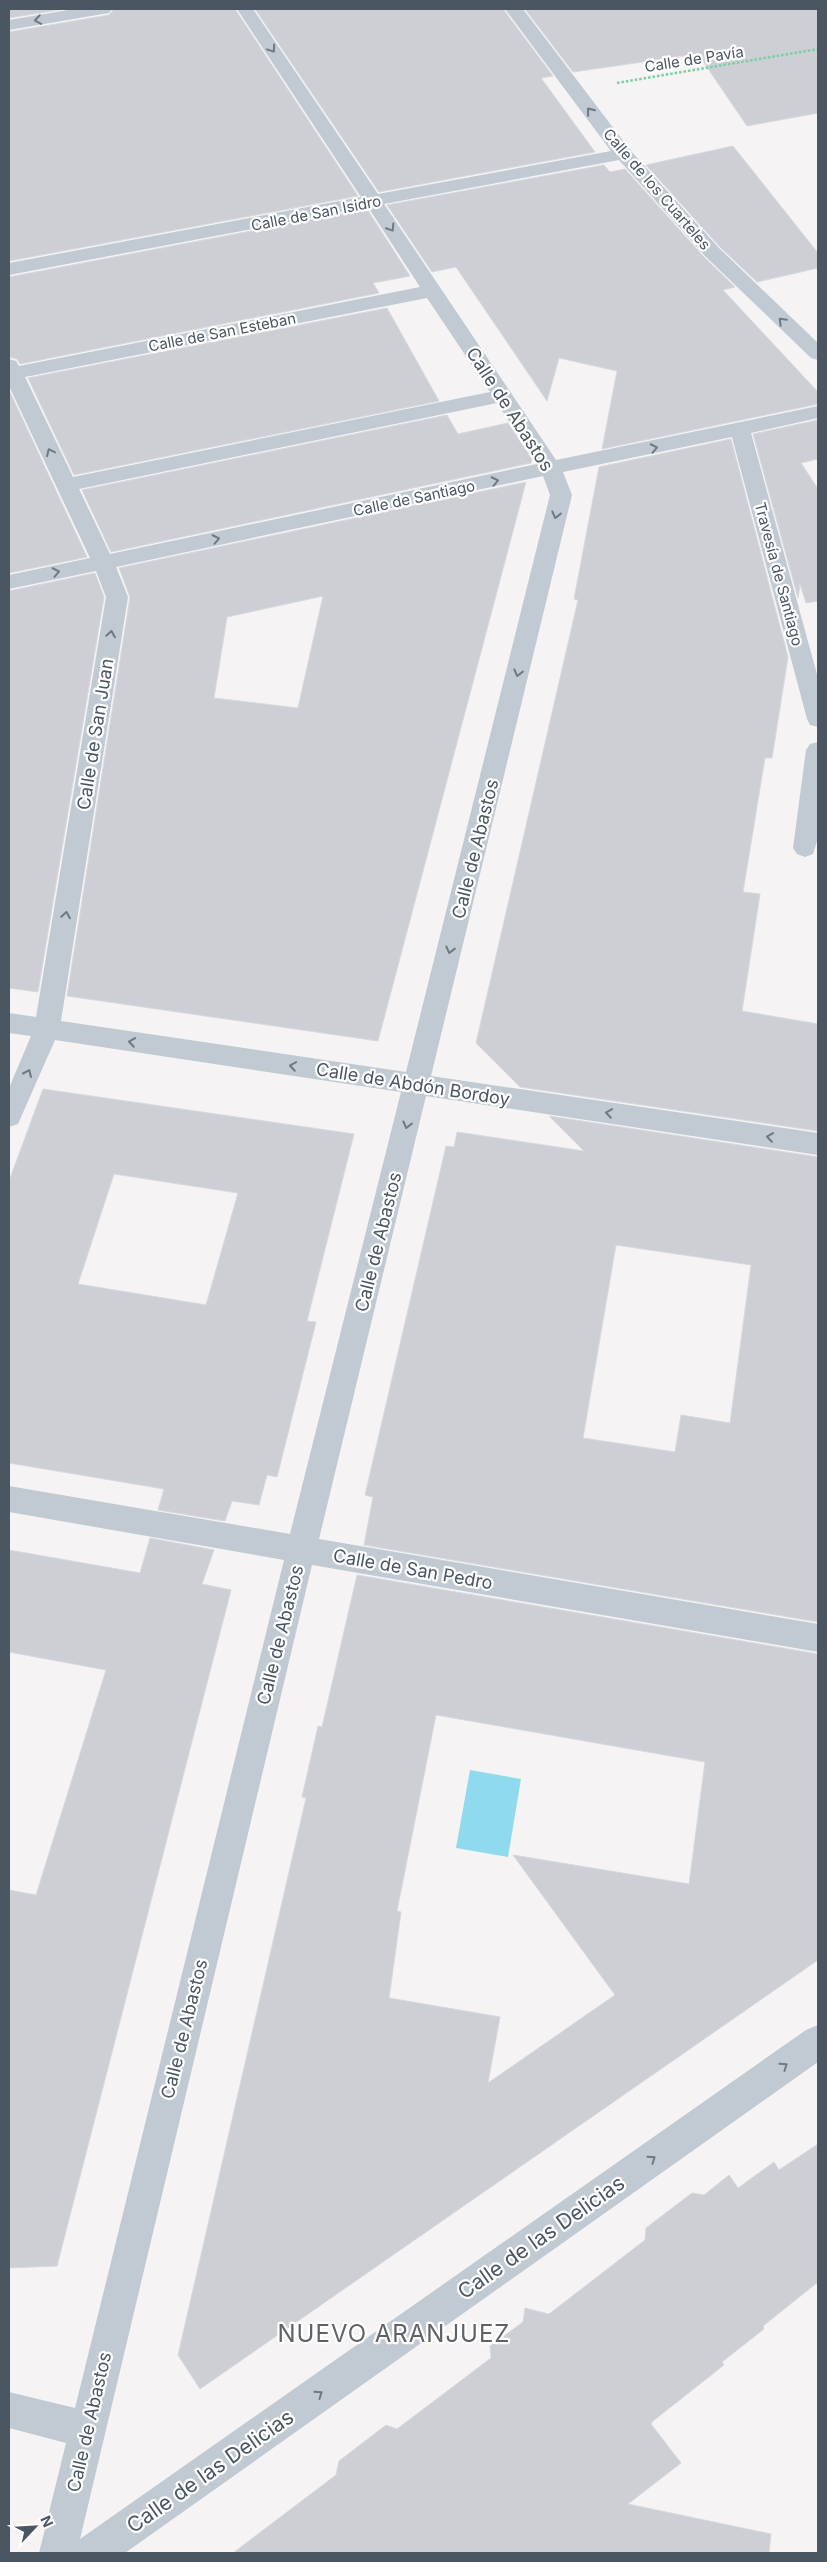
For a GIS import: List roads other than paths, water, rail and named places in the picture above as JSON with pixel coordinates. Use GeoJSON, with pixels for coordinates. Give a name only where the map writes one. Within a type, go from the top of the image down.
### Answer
{"type":"FeatureCollection","features":[{"type":"Feature","properties":{"kind":"street"},"geometry":{"type":"LineString","coordinates":[[9,24],[103,9]]}},
{"type":"Feature","properties":{"kind":"street","name":"Calle de Abastos"},"geometry":{"type":"LineString","coordinates":[[58,2553],[301,1550],[561,495],[551,469],[245,9]]}},
{"type":"Feature","properties":{"kind":"street","name":"Calle de los Cuarteles"},"geometry":{"type":"LineString","coordinates":[[514,9],[623,154],[712,252],[818,354]]}},
{"type":"Feature","properties":{"kind":"street","name":"Calle de San Isidro"},"geometry":{"type":"LineString","coordinates":[[9,269],[623,154]]}},
{"type":"Feature","properties":{"kind":"street","name":"Calle de San Esteban"},"geometry":{"type":"LineString","coordinates":[[11,369],[432,291]]}},
{"type":"Feature","properties":{"kind":"street","name":"Calle de San Juan"},"geometry":{"type":"LineString","coordinates":[[9,1117],[47,1029],[117,597],[103,562],[11,369]]}},
{"type":"Feature","properties":{"kind":"street"},"geometry":{"type":"LineString","coordinates":[[66,485],[502,396]]}},
{"type":"Feature","properties":{"kind":"street","name":"Calle de Santiago"},"geometry":{"type":"LineString","coordinates":[[9,582],[818,412]]}},
{"type":"Feature","properties":{"kind":"street","name":"Travesía de Santiago"},"geometry":{"type":"LineString","coordinates":[[740,429],[818,719]]}},
{"type":"Feature","properties":{"kind":"street"},"geometry":{"type":"LineString","coordinates":[[805,848],[818,750]]}},
{"type":"Feature","properties":{"kind":"street","name":"Calle de Abdón Bordoy"},"geometry":{"type":"LineString","coordinates":[[9,1023],[818,1144]]}},
{"type":"Feature","properties":{"kind":"street","name":"Calle de San Pedro"},"geometry":{"type":"LineString","coordinates":[[9,1499],[818,1638]]}},
{"type":"Feature","properties":{"kind":"street","name":"Calle de las Delicias"},"geometry":{"type":"LineString","coordinates":[[93,2553],[818,2042]]}},
{"type":"Feature","properties":{"kind":"street"},"geometry":{"type":"LineString","coordinates":[[9,2410],[88,2430]]}},
{"type":"Feature","properties":{"kind":"water"},"geometry":{"type":"Polygon","coordinates":[[[470,1770],[521,1779],[508,1857],[456,1848],[470,1770]]]}},
{"type":"Feature","properties":{"kind":"district","name":"NUEVO ARANJUEZ"},"geometry":{"type":"Point","coordinates":[394,2333]}}]}
